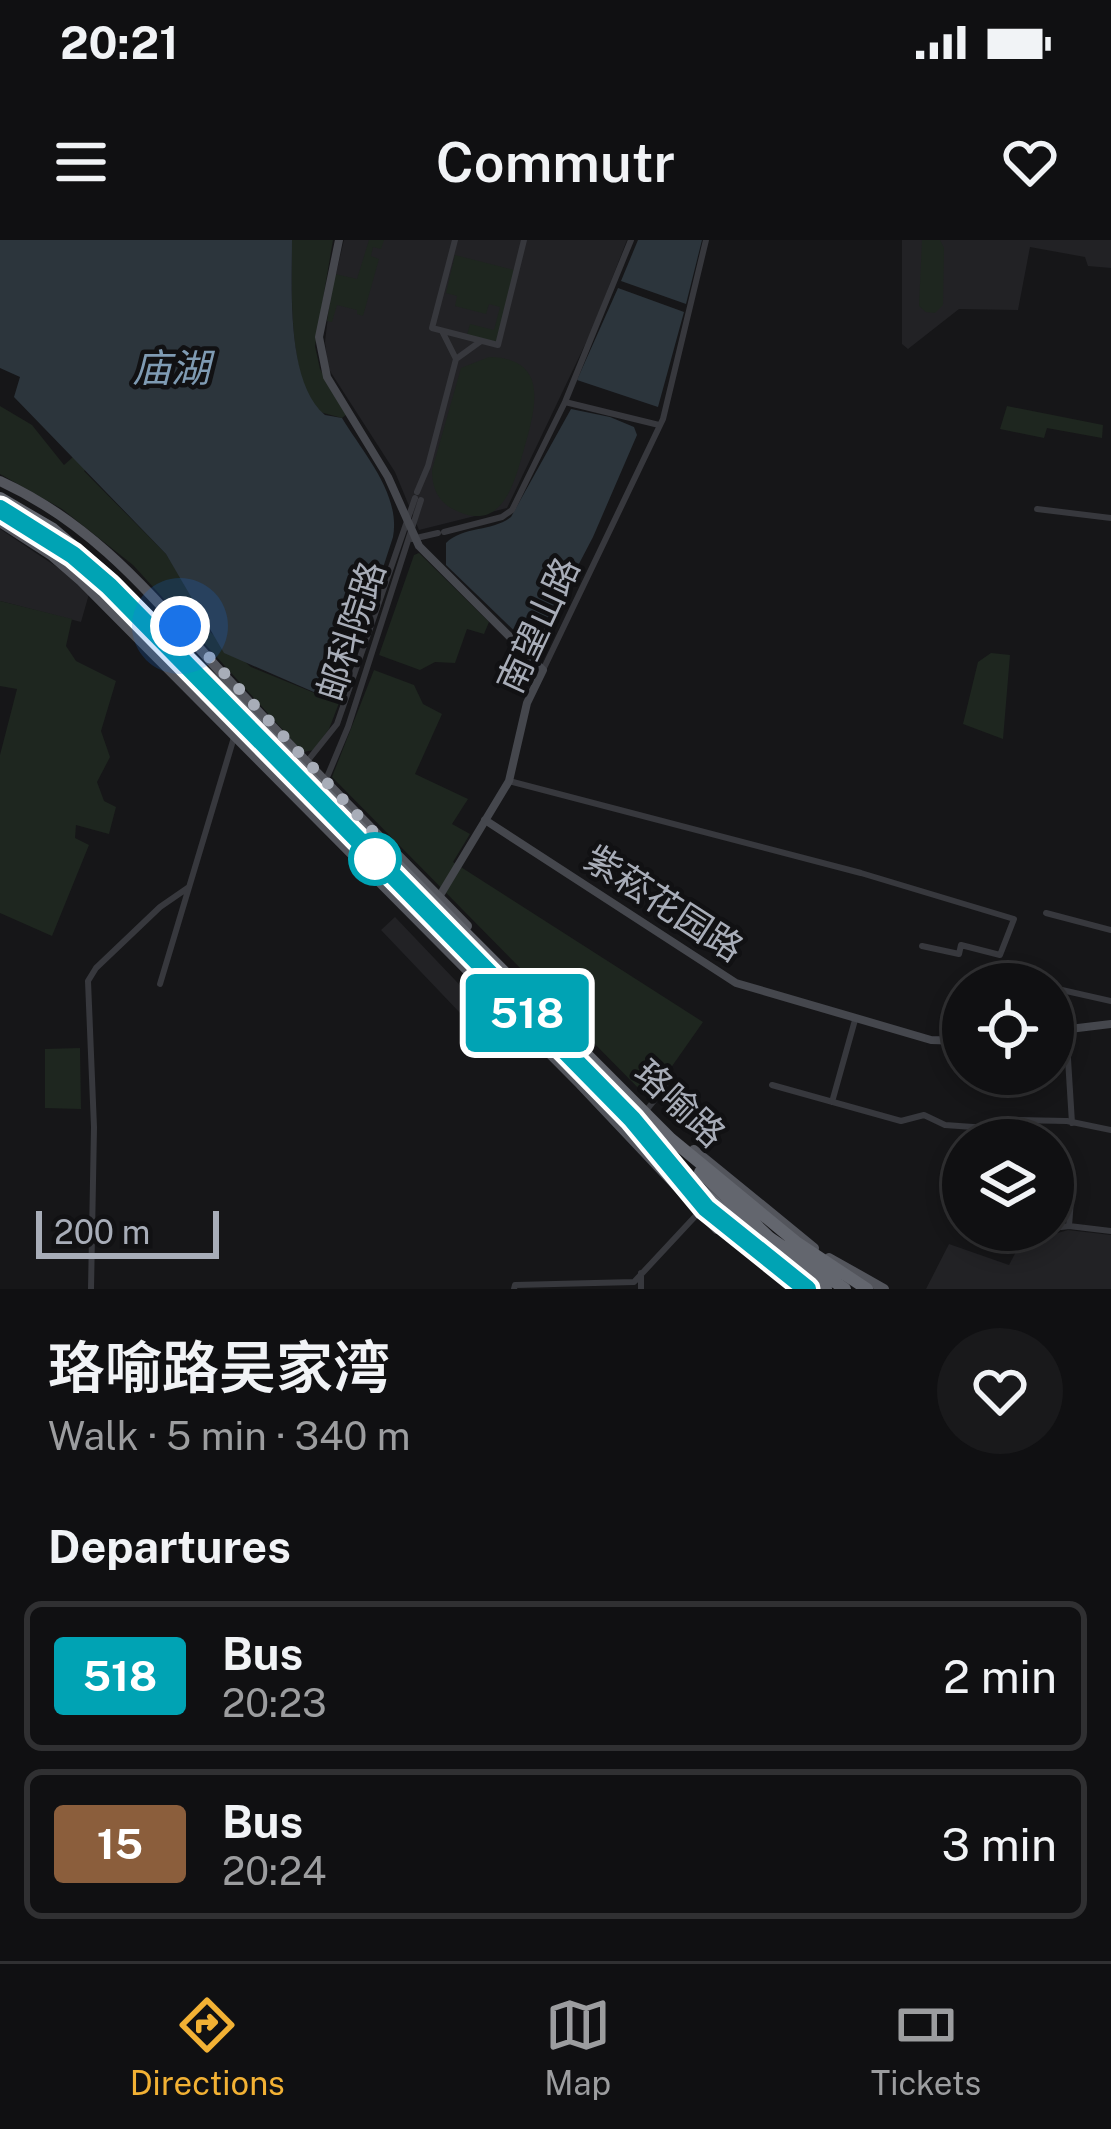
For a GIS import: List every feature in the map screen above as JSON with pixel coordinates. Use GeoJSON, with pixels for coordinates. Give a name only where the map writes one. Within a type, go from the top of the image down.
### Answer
{"type":"FeatureCollection","features":[{"type":"Feature","properties":{"kind":"highway","name":"珞喻路"},"geometry":{"type":"LineString","coordinates":[[0,498],[53,529],[101,568],[664,1155],[702,1208],[807,1289]]}},
{"type":"Feature","properties":{"kind":"highway","name":"珞喻路"},"geometry":{"type":"LineString","coordinates":[[0,509],[73,555],[109,586],[238,731],[296,773]]}},
{"type":"Feature","properties":{"kind":"highway","name":"珞喻路"},"geometry":{"type":"LineString","coordinates":[[315,793],[437,901],[671,1139],[796,1242],[867,1289]]}},
{"type":"Feature","properties":{"kind":"highway"},"geometry":{"type":"LineString","coordinates":[[671,1139],[747,1219],[844,1289]]}},
{"type":"Feature","properties":{"kind":"highway"},"geometry":{"type":"LineString","coordinates":[[664,1155],[737,1223],[826,1289]]}},
{"type":"Feature","properties":{"kind":"main road"},"geometry":{"type":"LineString","coordinates":[[0,481],[68,520],[123,563],[296,773],[718,1229]]}},
{"type":"Feature","properties":{"kind":"main road"},"geometry":{"type":"LineString","coordinates":[[0,521],[81,581],[238,731]]}},
{"type":"Feature","properties":{"kind":"main road"},"geometry":{"type":"LineString","coordinates":[[646,1110],[807,1244],[884,1289]]}},
{"type":"Feature","properties":{"kind":"street"},"geometry":{"type":"LineString","coordinates":[[339,240],[320,331],[322,361],[341,402],[388,477],[409,534],[431,562],[543,670]]}},
{"type":"Feature","properties":{"kind":"street"},"geometry":{"type":"LineString","coordinates":[[455,240],[432,328],[498,345],[524,240]]}},
{"type":"Feature","properties":{"kind":"street"},"geometry":{"type":"LineString","coordinates":[[409,534],[441,532],[509,513],[565,402],[631,240]]}},
{"type":"Feature","properties":{"kind":"street","name":"南望山路"},"geometry":{"type":"LineString","coordinates":[[437,901],[508,782],[527,703],[606,545],[657,428],[706,240]]}},
{"type":"Feature","properties":{"kind":"street"},"geometry":{"type":"LineString","coordinates":[[442,331],[456,359]]}},
{"type":"Feature","properties":{"kind":"street"},"geometry":{"type":"LineString","coordinates":[[296,773],[334,730],[409,534],[456,359],[481,341]]}},
{"type":"Feature","properties":{"kind":"street"},"geometry":{"type":"LineString","coordinates":[[565,402],[657,428]]}},
{"type":"Feature","properties":{"kind":"street"},"geometry":{"type":"LineString","coordinates":[[1037,509],[1111,518]]}},
{"type":"Feature","properties":{"kind":"street","name":"邮科院路"},"geometry":{"type":"LineString","coordinates":[[315,793],[348,727],[409,534]]}},
{"type":"Feature","properties":{"kind":"street"},"geometry":{"type":"LineString","coordinates":[[160,983],[238,731]]}},
{"type":"Feature","properties":{"kind":"street"},"geometry":{"type":"LineString","coordinates":[[508,782],[861,873],[1014,919],[1000,955],[961,945],[959,954],[922,946]]}},
{"type":"Feature","properties":{"kind":"street","name":"紫菘花园路"},"geometry":{"type":"LineString","coordinates":[[485,820],[736,982],[942,1040]]}},
{"type":"Feature","properties":{"kind":"street"},"geometry":{"type":"LineString","coordinates":[[91,1289],[94,1127],[88,981],[160,907],[189,886]]}},
{"type":"Feature","properties":{"kind":"street"},"geometry":{"type":"LineString","coordinates":[[1046,913],[1111,930]]}},
{"type":"Feature","properties":{"kind":"street"},"geometry":{"type":"LineString","coordinates":[[1074,993],[1111,1001]]}},
{"type":"Feature","properties":{"kind":"street"},"geometry":{"type":"LineString","coordinates":[[832,1102],[855,1019]]}},
{"type":"Feature","properties":{"kind":"street"},"geometry":{"type":"LineString","coordinates":[[1074,1028],[1111,1024]]}},
{"type":"Feature","properties":{"kind":"street"},"geometry":{"type":"LineString","coordinates":[[772,1085],[902,1121],[924,1115],[942,1123]]}},
{"type":"Feature","properties":{"kind":"street"},"geometry":{"type":"LineString","coordinates":[[646,1110],[665,1087]]}},
{"type":"Feature","properties":{"kind":"street"},"geometry":{"type":"LineString","coordinates":[[1074,1123],[1111,1130]]}},
{"type":"Feature","properties":{"kind":"street"},"geometry":{"type":"LineString","coordinates":[[514,1289],[515,1285],[634,1282],[702,1208]]}},
{"type":"Feature","properties":{"kind":"street"},"geometry":{"type":"LineString","coordinates":[[1074,1227],[1111,1231]]}},
{"type":"Feature","properties":{"kind":"street"},"geometry":{"type":"LineString","coordinates":[[641,1270],[641,1289]]}},
{"type":"Feature","properties":{"kind":"shaded area"},"geometry":{"type":"Polygon","coordinates":[[[292,240],[333,240],[315,346],[320,369],[347,414],[342,418],[320,412],[302,377],[292,306],[292,240]]]}},
{"type":"Feature","properties":{"kind":"shaded area"},"geometry":{"type":"Polygon","coordinates":[[[344,240],[627,240],[592,330],[507,508],[419,530],[395,472],[328,368],[325,342],[330,299],[344,240]]]}},
{"type":"Feature","properties":{"kind":"shaded area"},"geometry":{"type":"Polygon","coordinates":[[[369,240],[384,240],[381,249],[373,247],[371,256],[379,259],[363,316],[337,305],[332,322],[327,321],[335,274],[357,279],[369,240]]]}},
{"type":"Feature","properties":{"kind":"shaded area"},"geometry":{"type":"Polygon","coordinates":[[[902,240],[1111,240],[1111,268],[1088,266],[1085,257],[1030,247],[1018,310],[959,309],[908,349],[902,344],[902,240]]]}},
{"type":"Feature","properties":{"kind":"shaded area"},"geometry":{"type":"Polygon","coordinates":[[[922,240],[940,240],[944,248],[943,305],[935,313],[919,306],[922,240]]]}},
{"type":"Feature","properties":{"kind":"shaded area"},"geometry":{"type":"Polygon","coordinates":[[[455,255],[514,270],[497,342],[467,335],[470,324],[494,330],[500,307],[489,304],[486,314],[455,306],[457,296],[446,293],[455,255]]]}},
{"type":"Feature","properties":{"kind":"shaded area"},"geometry":{"type":"Polygon","coordinates":[[[489,357],[522,366],[530,376],[534,403],[510,490],[494,511],[470,515],[443,502],[434,487],[432,470],[461,368],[489,357]]]}},
{"type":"Feature","properties":{"kind":"shaded area"},"geometry":{"type":"Polygon","coordinates":[[[0,406],[32,425],[64,465],[73,457],[87,468],[84,471],[166,554],[210,632],[251,667],[339,703],[314,750],[303,752],[133,565],[62,509],[0,474],[0,406]]]}},
{"type":"Feature","properties":{"kind":"shaded area"},"geometry":{"type":"Polygon","coordinates":[[[1007,406],[1103,425],[1102,438],[1047,428],[1044,438],[1000,429],[1007,406]]]}},
{"type":"Feature","properties":{"kind":"shaded area"},"geometry":{"type":"Polygon","coordinates":[[[0,529],[89,594],[81,622],[0,601],[0,529]]]}},
{"type":"Feature","properties":{"kind":"shaded area"},"geometry":{"type":"Polygon","coordinates":[[[419,553],[489,622],[484,634],[467,629],[455,663],[435,662],[420,670],[379,655],[414,555],[419,553]]]}},
{"type":"Feature","properties":{"kind":"shaded area"},"geometry":{"type":"Polygon","coordinates":[[[0,601],[72,619],[66,646],[76,661],[116,681],[101,731],[110,757],[97,782],[104,801],[116,807],[109,834],[76,825],[75,838],[89,845],[52,936],[0,913],[0,755],[17,689],[0,686],[0,601]]]}},
{"type":"Feature","properties":{"kind":"shaded area"},"geometry":{"type":"Polygon","coordinates":[[[991,653],[1010,655],[1003,739],[963,724],[978,662],[991,653]]]}},
{"type":"Feature","properties":{"kind":"shaded area"},"geometry":{"type":"Polygon","coordinates":[[[374,670],[414,685],[423,704],[442,714],[415,774],[468,799],[452,824],[470,834],[453,862],[703,1022],[649,1099],[332,777],[374,670]]]}},
{"type":"Feature","properties":{"kind":"shaded area"},"geometry":{"type":"Polygon","coordinates":[[[395,917],[516,1044],[502,1057],[381,930],[395,917]]]}},
{"type":"Feature","properties":{"kind":"shaded area"},"geometry":{"type":"Polygon","coordinates":[[[80,1048],[81,1109],[45,1108],[45,1049],[80,1048]]]}},
{"type":"Feature","properties":{"kind":"shaded area"},"geometry":{"type":"Polygon","coordinates":[[[1074,1231],[1111,1235],[1111,1289],[926,1289],[945,1251],[969,1251],[1009,1265],[1016,1251],[1074,1251],[1074,1231]]]}},
{"type":"Feature","properties":{"kind":"water","name":"庙湖"},"geometry":{"type":"Polygon","coordinates":[[[0,240],[292,240],[292,308],[303,380],[325,415],[342,418],[386,490],[394,521],[393,537],[339,703],[224,653],[166,554],[14,397],[20,377],[0,368],[0,240]]]}},
{"type":"Feature","properties":{"kind":"water"},"geometry":{"type":"Polygon","coordinates":[[[638,240],[702,240],[686,304],[621,281],[638,240]]]}},
{"type":"Feature","properties":{"kind":"water"},"geometry":{"type":"Polygon","coordinates":[[[618,288],[684,312],[658,407],[577,380],[618,288]]]}},
{"type":"Feature","properties":{"kind":"water"},"geometry":{"type":"Polygon","coordinates":[[[571,409],[610,417],[634,427],[637,435],[593,537],[536,646],[531,647],[446,565],[446,543],[511,517],[571,409]]]}},
{"type":"Feature","properties":{"kind":"bus line","name":"518"},"geometry":{"type":"LineString","coordinates":[[0,509],[73,555],[109,586],[632,1119],[704,1206],[807,1289]]}},
{"type":"Feature","properties":{"kind":"route"},"geometry":{"type":"LineString","coordinates":[[180,626],[380,839],[375,859]]}}]}
